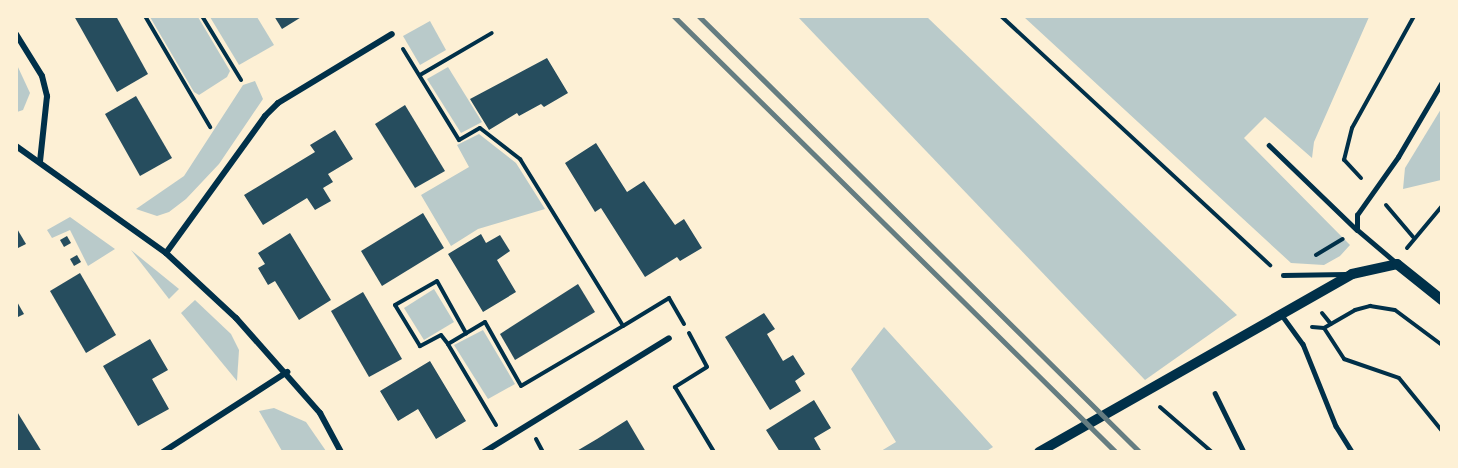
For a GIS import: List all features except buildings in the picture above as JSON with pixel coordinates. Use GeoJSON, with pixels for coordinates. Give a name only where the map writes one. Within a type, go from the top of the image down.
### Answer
{"type":"FeatureCollection","features":[{"type":"Feature","properties":{"kind":"street"},"geometry":{"type":"LineString","coordinates":[[16,34],[42,76],[47,96],[40,162]]}},
{"type":"Feature","properties":{"kind":"street"},"geometry":{"type":"LineString","coordinates":[[166,254],[265,116],[278,103],[392,34]]}},
{"type":"Feature","properties":{"kind":"street"},"geometry":{"type":"LineString","coordinates":[[16,146],[166,254],[236,318],[287,372],[320,413],[341,452]]}},
{"type":"Feature","properties":{"kind":"street"},"geometry":{"type":"LineString","coordinates":[[1039,452],[1147,393],[1352,274],[1397,264],[1442,300]]}},
{"type":"Feature","properties":{"kind":"street"},"geometry":{"type":"LineString","coordinates":[[484,452],[669,338]]}},
{"type":"Feature","properties":{"kind":"street"},"geometry":{"type":"LineString","coordinates":[[163,452],[287,372]]}},
{"type":"Feature","properties":{"kind":"lane"},"geometry":{"type":"LineString","coordinates":[[1357,231],[1357,215],[1398,157],[1442,82]]}},
{"type":"Feature","properties":{"kind":"lane"},"geometry":{"type":"LineString","coordinates":[[1269,145],[1357,231],[1397,264]]}},
{"type":"Feature","properties":{"kind":"lane"},"geometry":{"type":"LineString","coordinates":[[1283,275],[1352,274]]}},
{"type":"Feature","properties":{"kind":"lane"},"geometry":{"type":"LineString","coordinates":[[1281,314],[1303,344],[1336,426],[1352,452]]}},
{"type":"Feature","properties":{"kind":"lane"},"geometry":{"type":"LineString","coordinates":[[1215,393],[1244,452]]}},
{"type":"Feature","properties":{"kind":"path"},"geometry":{"type":"LineString","coordinates":[[145,16],[210,127]]}},
{"type":"Feature","properties":{"kind":"path"},"geometry":{"type":"LineString","coordinates":[[202,16],[241,80]]}},
{"type":"Feature","properties":{"kind":"path"},"geometry":{"type":"LineString","coordinates":[[1001,16],[1283,275],[1357,231]]}},
{"type":"Feature","properties":{"kind":"path"},"geometry":{"type":"LineString","coordinates":[[1413,237],[1374,190],[1344,160],[1352,129],[1414,16]]}},
{"type":"Feature","properties":{"kind":"path"},"geometry":{"type":"LineString","coordinates":[[420,75],[492,33]]}},
{"type":"Feature","properties":{"kind":"path"},"geometry":{"type":"LineString","coordinates":[[392,34],[459,140],[480,128],[520,159],[623,326]]}},
{"type":"Feature","properties":{"kind":"path"},"geometry":{"type":"LineString","coordinates":[[1397,264],[1413,237],[1442,206]]}},
{"type":"Feature","properties":{"kind":"path"},"geometry":{"type":"LineString","coordinates":[[466,333],[437,281],[395,305],[420,346],[441,334],[504,439]]}},
{"type":"Feature","properties":{"kind":"path"},"geometry":{"type":"LineString","coordinates":[[448,344],[485,322],[521,386],[669,298],[707,367],[675,387],[714,452]]}},
{"type":"Feature","properties":{"kind":"path"},"geometry":{"type":"LineString","coordinates":[[1308,299],[1331,324],[1370,306],[1395,310],[1442,345]]}},
{"type":"Feature","properties":{"kind":"path"},"geometry":{"type":"LineString","coordinates":[[1324,328],[1344,360],[1399,378],[1442,431]]}},
{"type":"Feature","properties":{"kind":"path"},"geometry":{"type":"LineString","coordinates":[[1147,393],[1212,452]]}},
{"type":"Feature","properties":{"kind":"shaded area"},"geometry":{"type":"Polygon","coordinates":[[[150,17],[198,17],[230,71],[227,77],[199,95],[194,92],[150,17]]]}},
{"type":"Feature","properties":{"kind":"shaded area"},"geometry":{"type":"Polygon","coordinates":[[[210,17],[257,17],[274,45],[239,65],[210,17]]]}},
{"type":"Feature","properties":{"kind":"shaded area"},"geometry":{"type":"Polygon","coordinates":[[[798,17],[927,17],[1237,315],[1145,380],[798,17]]]}},
{"type":"Feature","properties":{"kind":"shaded area"},"geometry":{"type":"Polygon","coordinates":[[[1024,17],[1369,17],[1314,142],[1312,158],[1265,117],[1244,138],[1350,245],[1340,256],[1324,265],[1291,263],[1024,17]]]}},
{"type":"Feature","properties":{"kind":"shaded area"},"geometry":{"type":"Polygon","coordinates":[[[430,21],[446,50],[420,65],[403,36],[430,21]]]}},
{"type":"Feature","properties":{"kind":"shaded area"},"geometry":{"type":"Polygon","coordinates":[[[17,65],[30,93],[23,110],[17,112],[17,65]]]}},
{"type":"Feature","properties":{"kind":"shaded area"},"geometry":{"type":"Polygon","coordinates":[[[448,67],[482,122],[461,133],[427,79],[448,67]]]}},
{"type":"Feature","properties":{"kind":"shaded area"},"geometry":{"type":"Polygon","coordinates":[[[255,81],[263,99],[219,164],[186,199],[169,212],[157,216],[136,209],[184,176],[243,85],[255,81]]]}},
{"type":"Feature","properties":{"kind":"shaded area"},"geometry":{"type":"Polygon","coordinates":[[[1441,109],[1441,180],[1403,189],[1405,168],[1441,109]]]}},
{"type":"Feature","properties":{"kind":"shaded area"},"geometry":{"type":"Polygon","coordinates":[[[479,134],[516,163],[545,209],[478,229],[451,246],[421,195],[469,167],[457,145],[479,134]]]}},
{"type":"Feature","properties":{"kind":"shaded area"},"geometry":{"type":"Polygon","coordinates":[[[70,217],[115,249],[88,266],[70,230],[52,238],[47,230],[70,217]]]}},
{"type":"Feature","properties":{"kind":"shaded area"},"geometry":{"type":"Polygon","coordinates":[[[131,250],[179,289],[169,299],[131,250]]]}},
{"type":"Feature","properties":{"kind":"shaded area"},"geometry":{"type":"Polygon","coordinates":[[[434,289],[454,322],[424,340],[404,308],[434,289]]]}},
{"type":"Feature","properties":{"kind":"shaded area"},"geometry":{"type":"Polygon","coordinates":[[[195,300],[231,334],[239,350],[237,381],[181,313],[195,300]]]}},
{"type":"Feature","properties":{"kind":"shaded area"},"geometry":{"type":"Polygon","coordinates":[[[884,327],[993,447],[985,452],[881,451],[896,442],[851,369],[884,327]]]}},
{"type":"Feature","properties":{"kind":"shaded area"},"geometry":{"type":"Polygon","coordinates":[[[483,330],[515,384],[488,399],[454,345],[483,330]]]}},
{"type":"Feature","properties":{"kind":"shaded area"},"geometry":{"type":"Polygon","coordinates":[[[274,408],[306,422],[326,451],[282,451],[259,411],[274,408]]]}},
{"type":"Feature","properties":{"kind":"railway"},"geometry":{"type":"LineString","coordinates":[[674,16],[1116,452]]}},
{"type":"Feature","properties":{"kind":"railway"},"geometry":{"type":"LineString","coordinates":[[699,16],[1140,452]]}}]}
